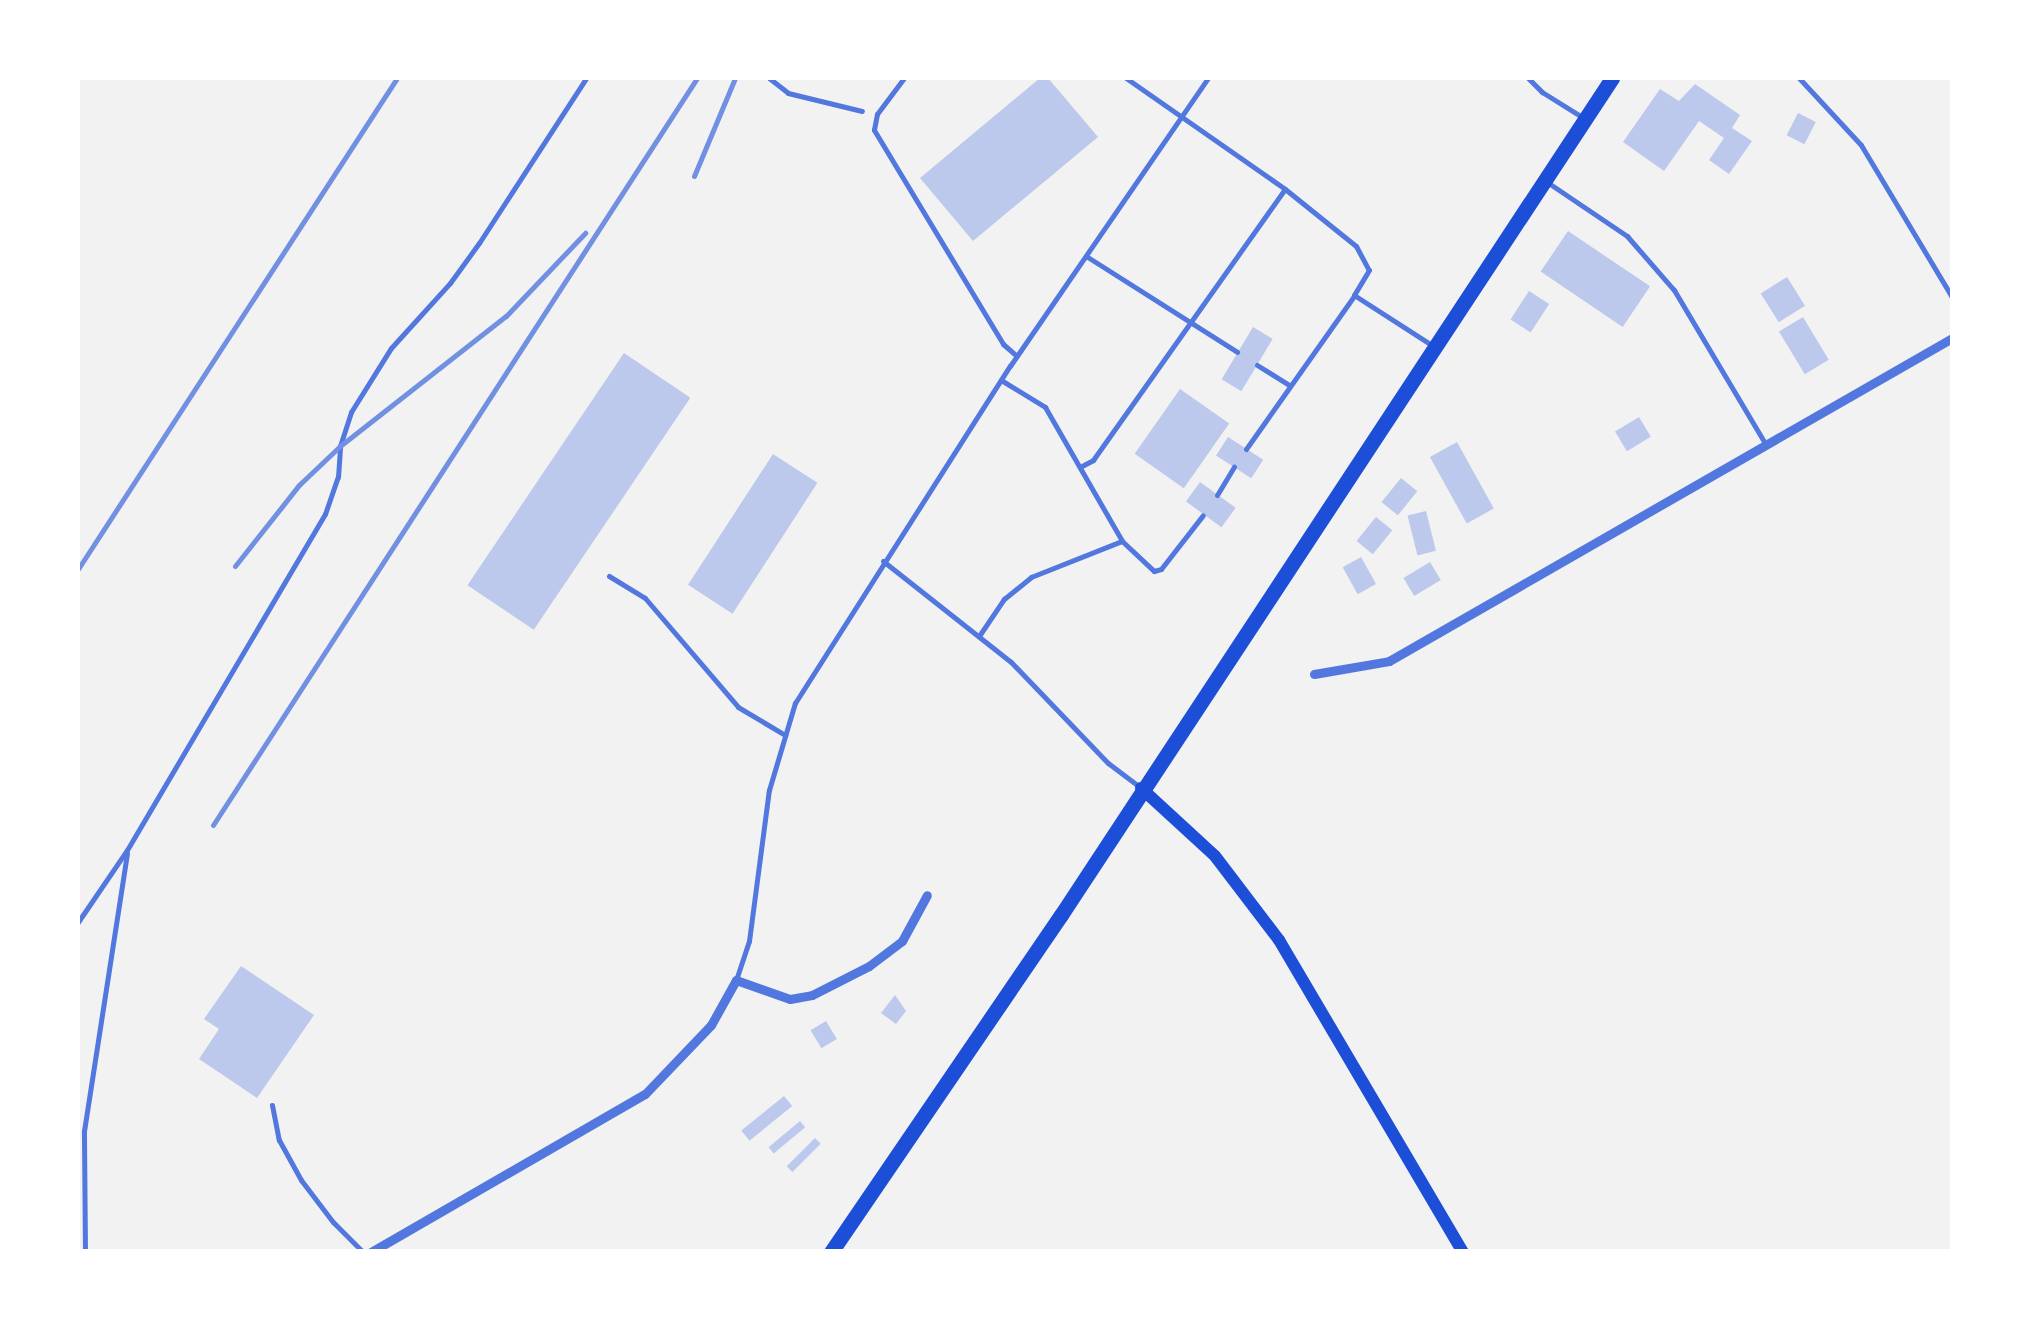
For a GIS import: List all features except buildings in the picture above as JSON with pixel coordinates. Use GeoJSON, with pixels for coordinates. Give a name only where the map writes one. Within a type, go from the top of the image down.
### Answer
{"type":"FeatureCollection","features":[{"type":"Feature","properties":{"kind":"highway"},"geometry":{"type":"LineString","coordinates":[[830,1252],[1061,915],[1141,788],[1612,78]]}},
{"type":"Feature","properties":{"kind":"main road"},"geometry":{"type":"LineString","coordinates":[[1141,788],[1215,856],[1279,940],[1463,1252]]}},
{"type":"Feature","properties":{"kind":"street"},"geometry":{"type":"LineString","coordinates":[[1314,674],[1389,661],[1952,338]]}},
{"type":"Feature","properties":{"kind":"street"},"geometry":{"type":"LineString","coordinates":[[371,1252],[646,1094],[711,1025],[736,980],[790,999],[812,995],[868,966],[902,941],[927,895]]}},
{"type":"Feature","properties":{"kind":"lane"},"geometry":{"type":"LineString","coordinates":[[78,922],[127,850],[325,514],[338,477],[340,446],[350,412],[391,348],[450,283],[479,243],[586,78]]}},
{"type":"Feature","properties":{"kind":"lane"},"geometry":{"type":"LineString","coordinates":[[770,78],[788,93],[862,111]]}},
{"type":"Feature","properties":{"kind":"lane"},"geometry":{"type":"LineString","coordinates":[[904,78],[877,114],[874,130],[1003,344],[1017,356]]}},
{"type":"Feature","properties":{"kind":"lane"},"geometry":{"type":"LineString","coordinates":[[1126,78],[1285,189],[1356,246],[1369,270],[1246,449]]}},
{"type":"Feature","properties":{"kind":"lane"},"geometry":{"type":"LineString","coordinates":[[736,980],[750,941],[769,790],[795,703],[1001,380],[1208,78]]}},
{"type":"Feature","properties":{"kind":"lane"},"geometry":{"type":"LineString","coordinates":[[1528,78],[1542,92],[1585,119]]}},
{"type":"Feature","properties":{"kind":"lane"},"geometry":{"type":"LineString","coordinates":[[1799,78],[1861,145],[1952,297]]}},
{"type":"Feature","properties":{"kind":"lane"},"geometry":{"type":"LineString","coordinates":[[1544,180],[1627,236],[1674,290],[1766,445]]}},
{"type":"Feature","properties":{"kind":"lane"},"geometry":{"type":"LineString","coordinates":[[1080,467],[1093,460],[1285,189]]}},
{"type":"Feature","properties":{"kind":"lane"},"geometry":{"type":"LineString","coordinates":[[1086,256],[1237,352]]}},
{"type":"Feature","properties":{"kind":"lane"},"geometry":{"type":"LineString","coordinates":[[1354,296],[1435,347]]}},
{"type":"Feature","properties":{"kind":"lane"},"geometry":{"type":"LineString","coordinates":[[1257,365],[1290,386]]}},
{"type":"Feature","properties":{"kind":"lane"},"geometry":{"type":"LineString","coordinates":[[1001,380],[1046,407],[1122,542],[1154,571],[1168,564],[1204,515]]}},
{"type":"Feature","properties":{"kind":"lane"},"geometry":{"type":"LineString","coordinates":[[1217,495],[1234,467]]}},
{"type":"Feature","properties":{"kind":"lane"},"geometry":{"type":"LineString","coordinates":[[979,636],[1004,599],[1031,578],[1122,542]]}},
{"type":"Feature","properties":{"kind":"lane"},"geometry":{"type":"LineString","coordinates":[[883,561],[1024,675],[1108,763],[1141,788]]}},
{"type":"Feature","properties":{"kind":"lane"},"geometry":{"type":"LineString","coordinates":[[609,576],[645,598],[738,708],[785,735]]}},
{"type":"Feature","properties":{"kind":"lane"},"geometry":{"type":"LineString","coordinates":[[85,1252],[84,1131],[127,850]]}},
{"type":"Feature","properties":{"kind":"lane"},"geometry":{"type":"LineString","coordinates":[[272,1105],[279,1140],[301,1180],[333,1222],[363,1252]]}},
{"type":"Feature","properties":{"kind":"railway"},"geometry":{"type":"LineString","coordinates":[[78,569],[397,78]]}},
{"type":"Feature","properties":{"kind":"railway"},"geometry":{"type":"LineString","coordinates":[[213,825],[697,78]]}},
{"type":"Feature","properties":{"kind":"railway"},"geometry":{"type":"LineString","coordinates":[[694,176],[735,78]]}},
{"type":"Feature","properties":{"kind":"railway"},"geometry":{"type":"LineString","coordinates":[[235,566],[299,485],[340,446],[506,316],[585,233]]}}]}
